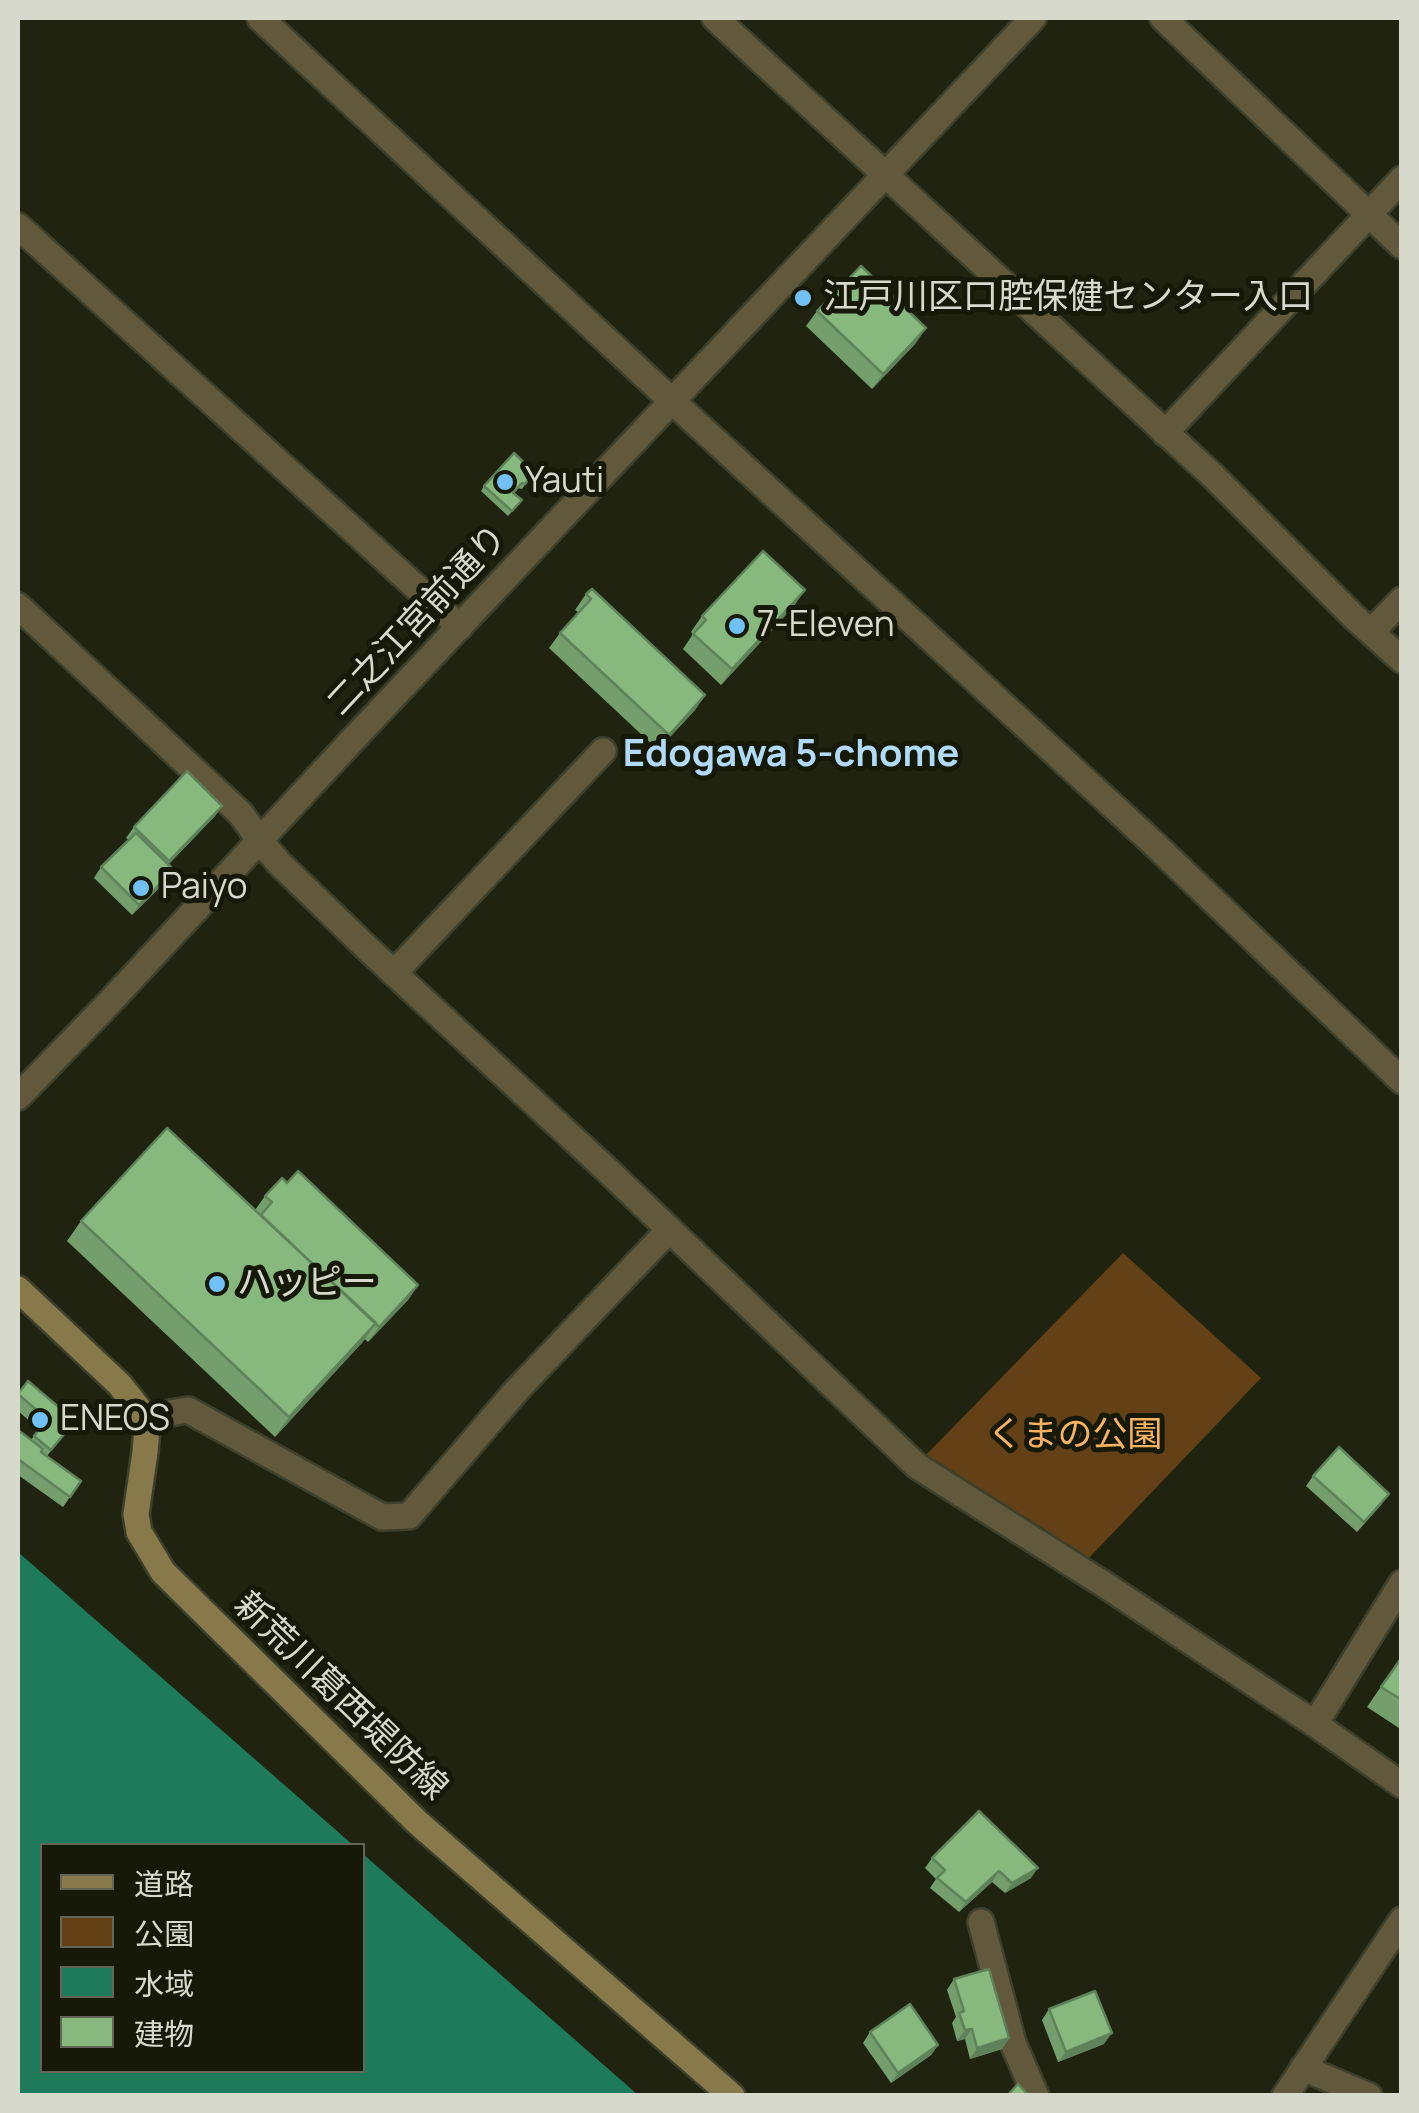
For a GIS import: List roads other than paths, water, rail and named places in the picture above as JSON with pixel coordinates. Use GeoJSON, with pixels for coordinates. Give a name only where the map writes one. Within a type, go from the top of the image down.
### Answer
{"type":"FeatureCollection","features":[{"type":"Feature","properties":{"kind":"main road"},"geometry":{"type":"LineString","coordinates":[[18,1289],[120,1386],[145,1418]]}},
{"type":"Feature","properties":{"kind":"main road","name":"新荒川葛西堤防線"},"geometry":{"type":"LineString","coordinates":[[145,1418],[146,1452],[136,1514],[139,1532],[163,1572],[417,1822],[732,2096]]}},
{"type":"Feature","properties":{"kind":"street"},"geometry":{"type":"LineString","coordinates":[[260,18],[1150,840],[1402,1081]]}},
{"type":"Feature","properties":{"kind":"street"},"geometry":{"type":"LineString","coordinates":[[714,18],[1212,475],[1402,660]]}},
{"type":"Feature","properties":{"kind":"street","name":"二之江宮前通り"},"geometry":{"type":"LineString","coordinates":[[18,1097],[1033,18]]}},
{"type":"Feature","properties":{"kind":"street"},"geometry":{"type":"LineString","coordinates":[[1163,18],[1402,246]]}},
{"type":"Feature","properties":{"kind":"street"},"geometry":{"type":"LineString","coordinates":[[1165,432],[1402,179]]}},
{"type":"Feature","properties":{"kind":"street"},"geometry":{"type":"LineString","coordinates":[[18,226],[460,627]]}},
{"type":"Feature","properties":{"kind":"street"},"geometry":{"type":"LineString","coordinates":[[1371,632],[1402,600]]}},
{"type":"Feature","properties":{"kind":"street"},"geometry":{"type":"LineString","coordinates":[[18,606],[241,814],[292,875],[918,1466],[1105,1584],[1402,1785]]}},
{"type":"Feature","properties":{"kind":"street"},"geometry":{"type":"LineString","coordinates":[[395,972],[604,751]]}},
{"type":"Feature","properties":{"kind":"street"},"geometry":{"type":"LineString","coordinates":[[145,1418],[188,1410],[382,1517],[409,1516],[516,1390],[669,1230]]}},
{"type":"Feature","properties":{"kind":"street"},"geometry":{"type":"LineString","coordinates":[[1315,1724],[1402,1583]]}},
{"type":"Feature","properties":{"kind":"street"},"geometry":{"type":"LineString","coordinates":[[1284,2096],[1402,1920]]}},
{"type":"Feature","properties":{"kind":"street"},"geometry":{"type":"LineString","coordinates":[[981,1922],[1013,2044],[1036,2096]]}},
{"type":"Feature","properties":{"kind":"street"},"geometry":{"type":"LineString","coordinates":[[1302,2068],[1370,2096]]}},
{"type":"Feature","properties":{"kind":"water"},"geometry":{"type":"Polygon","coordinates":[[[18,1552],[351,1843],[40,1843],[40,2073],[365,2073],[365,1856],[638,2095],[18,2095],[18,1552]]]}},
{"type":"Feature","properties":{"kind":"place","name":"江戸川区口腔保健センター入口"},"geometry":{"type":"Point","coordinates":[803,298]}},
{"type":"Feature","properties":{"kind":"place","name":"Yauti"},"geometry":{"type":"Point","coordinates":[505,482]}},
{"type":"Feature","properties":{"kind":"place","name":"7-Eleven"},"geometry":{"type":"Point","coordinates":[737,626]}},
{"type":"Feature","properties":{"kind":"place","name":"Paiyo"},"geometry":{"type":"Point","coordinates":[141,888]}},
{"type":"Feature","properties":{"kind":"place","name":"ハッピー"},"geometry":{"type":"Point","coordinates":[217,1284]}},
{"type":"Feature","properties":{"kind":"place","name":"ENEOS"},"geometry":{"type":"Point","coordinates":[40,1420]}},
{"type":"Feature","properties":{"kind":"district","name":"Edogawa 5-chome"},"geometry":{"type":"Point","coordinates":[791,755]}},
{"type":"Feature","properties":{"kind":"park label","name":"くまの公園"},"geometry":{"type":"Point","coordinates":[1075,1436]}}]}
